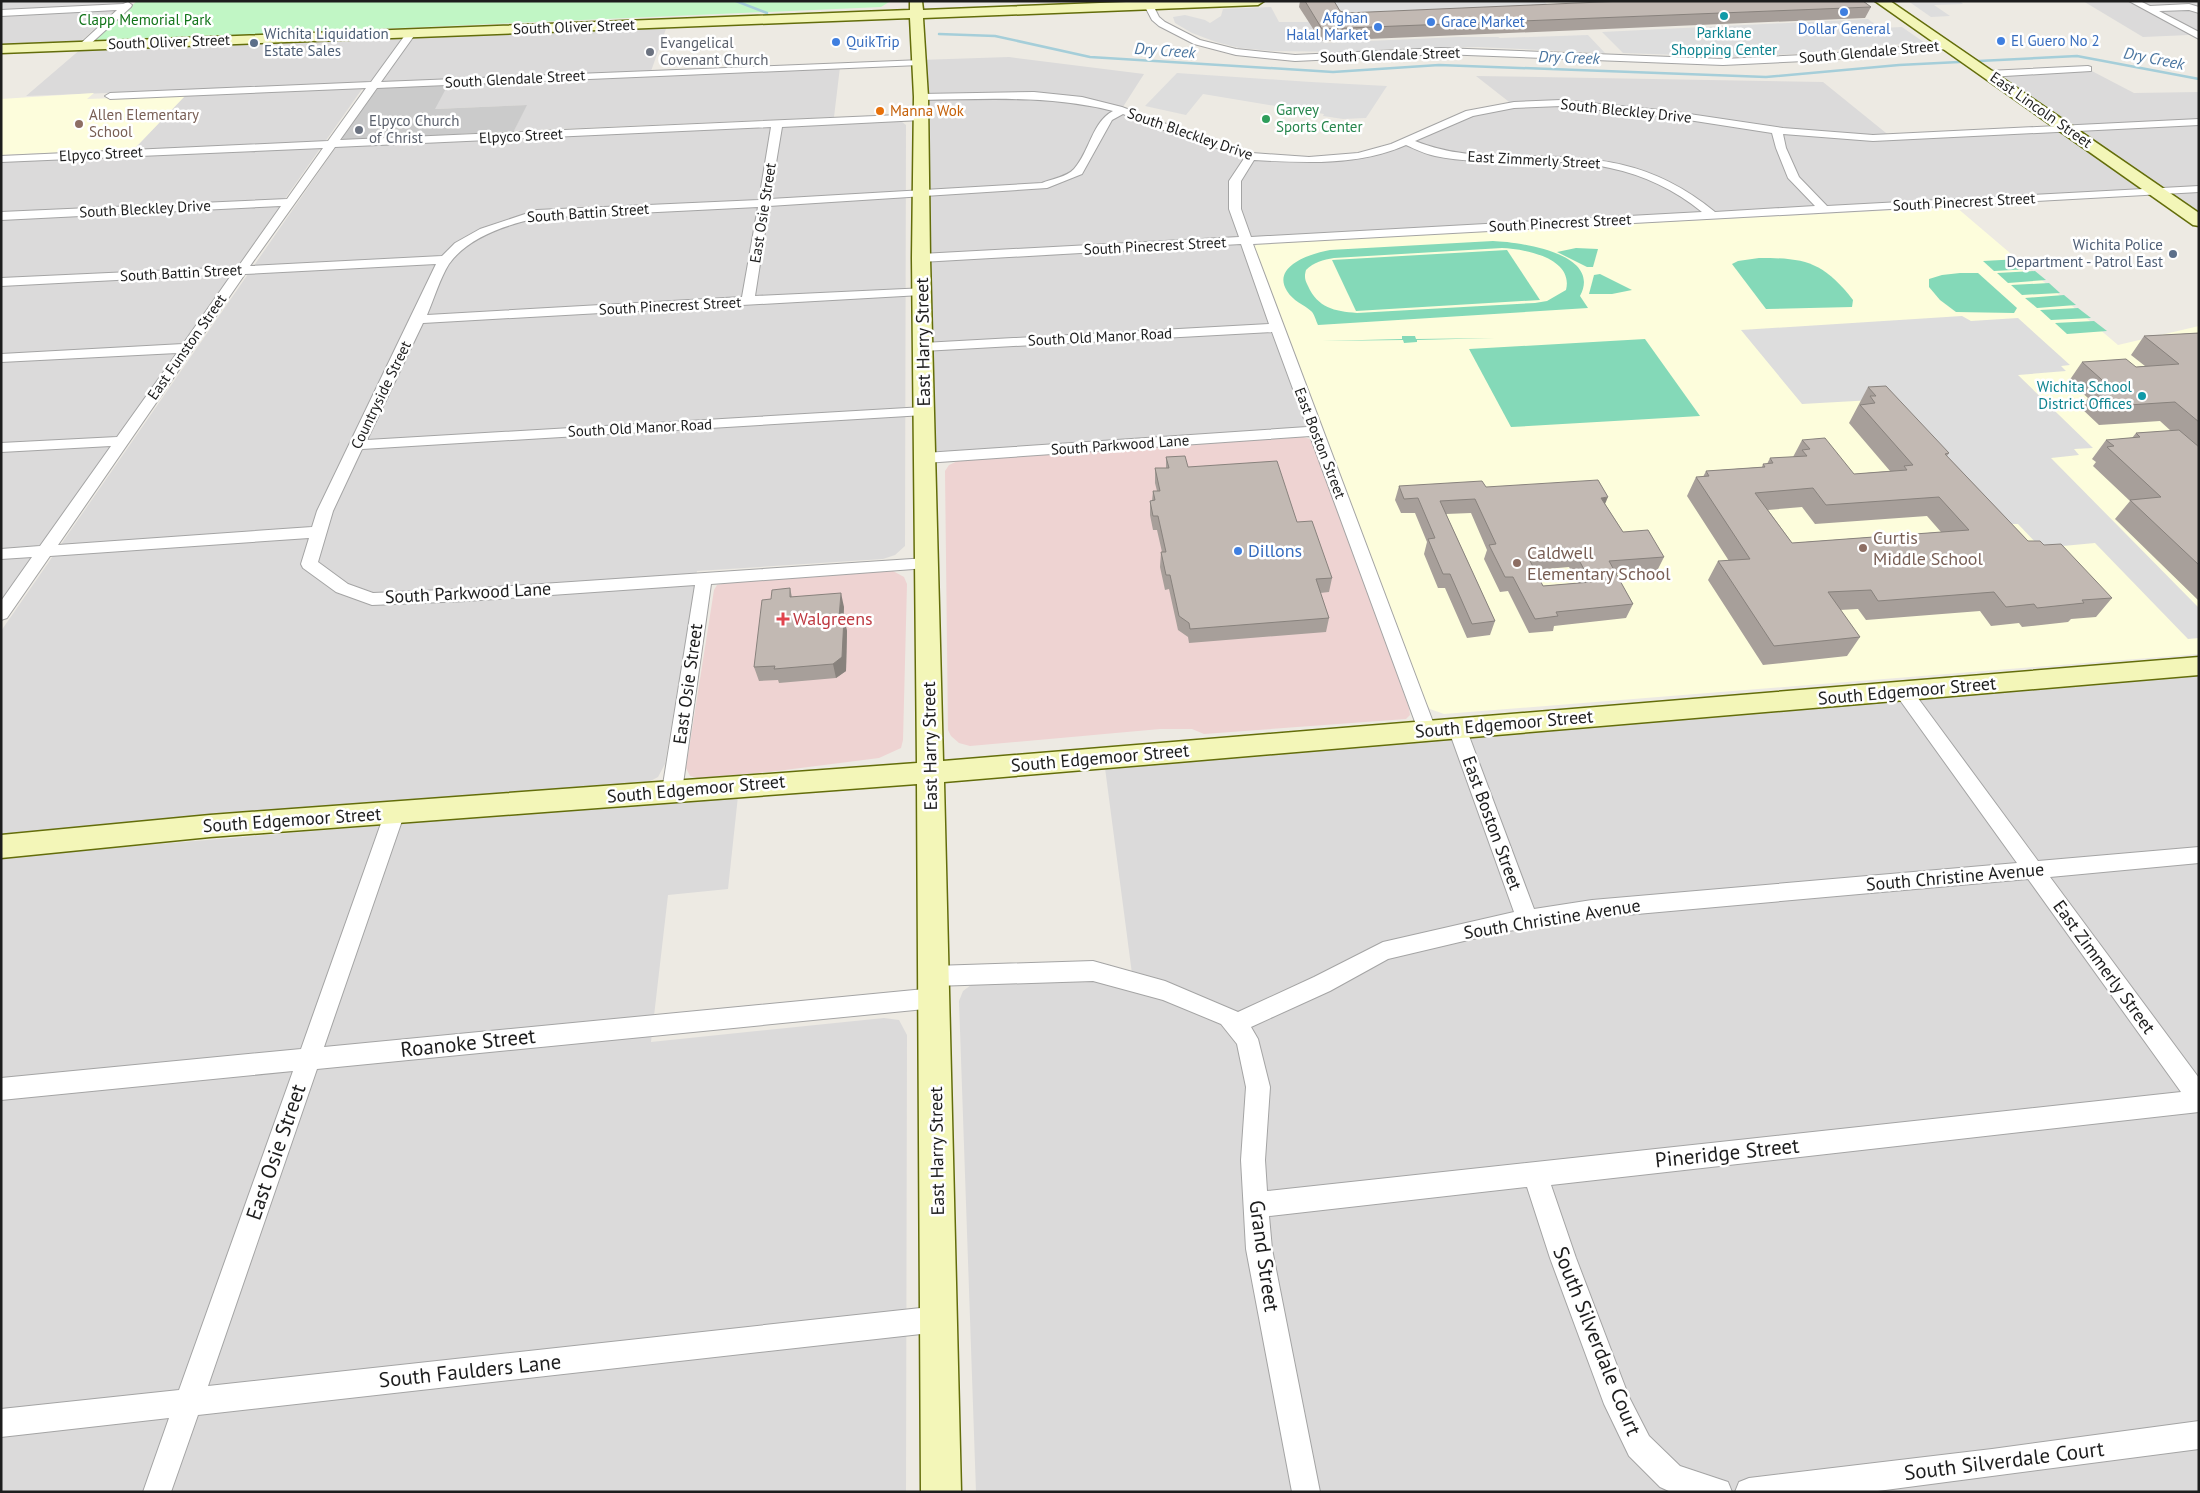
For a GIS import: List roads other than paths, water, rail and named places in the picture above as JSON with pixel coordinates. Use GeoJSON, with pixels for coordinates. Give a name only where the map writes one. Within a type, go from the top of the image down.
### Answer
{"type":"FeatureCollection","features":[{"type":"Feature","properties":{"kind":"main road","name":"South Oliver Street"},"geometry":{"type":"LineString","coordinates":[[1146,3],[1163,1]]}},
{"type":"Feature","properties":{"kind":"main road","name":"South Oliver Street"},"geometry":{"type":"LineString","coordinates":[[1,49],[411,33],[916,8],[1258,1]]}},
{"type":"Feature","properties":{"kind":"main road","name":"East Lincoln Street"},"geometry":{"type":"LineString","coordinates":[[1881,1],[2199,221]]}},
{"type":"Feature","properties":{"kind":"main road","name":"East Harry Street"},"geometry":{"type":"LineString","coordinates":[[916,8],[921,107],[920,193],[931,771],[941,1492]]}},
{"type":"Feature","properties":{"kind":"main road","name":"South Edgemoor Street"},"geometry":{"type":"LineString","coordinates":[[1,847],[210,826],[931,771],[2199,666]]}},
{"type":"Feature","properties":{"kind":"street"},"geometry":{"type":"LineString","coordinates":[[2133,1],[2199,36]]}},
{"type":"Feature","properties":{"kind":"street","name":"South Glendale Street"},"geometry":{"type":"LineString","coordinates":[[1146,3],[1155,18],[1162,24],[1197,42],[1236,52],[1296,58],[1441,51],[1724,62],[1952,49]]}},
{"type":"Feature","properties":{"kind":"street"},"geometry":{"type":"LineString","coordinates":[[1,12],[129,4]]}},
{"type":"Feature","properties":{"kind":"street"},"geometry":{"type":"LineString","coordinates":[[83,46],[129,4]]}},
{"type":"Feature","properties":{"kind":"street"},"geometry":{"type":"LineString","coordinates":[[2146,9],[2193,6]]}},
{"type":"Feature","properties":{"kind":"street","name":"East Funston Street"},"geometry":{"type":"LineString","coordinates":[[1,614],[241,270],[411,33]]}},
{"type":"Feature","properties":{"kind":"street","name":"South Glendale Street"},"geometry":{"type":"LineString","coordinates":[[110,96],[919,62]]}},
{"type":"Feature","properties":{"kind":"street"},"geometry":{"type":"LineString","coordinates":[[1983,71],[2088,69]]}},
{"type":"Feature","properties":{"kind":"street","name":"South Bleckley Drive"},"geometry":{"type":"LineString","coordinates":[[921,107],[1056,96],[1091,102],[1121,111],[1252,156],[1309,160],[1358,156],[1406,141],[1470,113],[1514,105],[1561,103],[1669,114],[1777,131],[1873,138],[2199,122]]}},
{"type":"Feature","properties":{"kind":"street","name":"Elpyco Street"},"geometry":{"type":"LineString","coordinates":[[1,159],[777,124],[921,107]]}},
{"type":"Feature","properties":{"kind":"street","name":"South Battin Street"},"geometry":{"type":"LineString","coordinates":[[1,282],[446,260],[455,250],[485,231],[507,221],[537,214],[764,203],[1042,186],[1078,172],[1108,118],[1121,111]]}},
{"type":"Feature","properties":{"kind":"street","name":"East Osie Street"},"geometry":{"type":"LineString","coordinates":[[748,301],[777,124]]}},
{"type":"Feature","properties":{"kind":"street"},"geometry":{"type":"LineString","coordinates":[[1777,131],[1781,148],[1794,178],[1824,209]]}},
{"type":"Feature","properties":{"kind":"street","name":"East Zimmerly Street"},"geometry":{"type":"LineString","coordinates":[[1406,141],[1436,153],[1467,158],[1567,160],[1610,164],[1650,176],[1689,196],[1712,215]]}},
{"type":"Feature","properties":{"kind":"street","name":"East Boston Street"},"geometry":{"type":"LineString","coordinates":[[1252,156],[1235,181],[1234,209],[1276,328],[1427,730]]}},
{"type":"Feature","properties":{"kind":"street","name":"South Pinecrest Street"},"geometry":{"type":"LineString","coordinates":[[921,258],[2199,189]]}},
{"type":"Feature","properties":{"kind":"street","name":"South Bleckley Drive"},"geometry":{"type":"LineString","coordinates":[[1,216],[289,202]]}},
{"type":"Feature","properties":{"kind":"street","name":"Countryside Street"},"geometry":{"type":"LineString","coordinates":[[319,532],[325,511],[418,319],[442,264],[446,260]]}},
{"type":"Feature","properties":{"kind":"street","name":"South Pinecrest Street"},"geometry":{"type":"LineString","coordinates":[[418,319],[922,291]]}},
{"type":"Feature","properties":{"kind":"street","name":"South Old Manor Road"},"geometry":{"type":"LineString","coordinates":[[923,348],[1276,328]]}},
{"type":"Feature","properties":{"kind":"street"},"geometry":{"type":"LineString","coordinates":[[1,358],[186,348]]}},
{"type":"Feature","properties":{"kind":"street","name":"South Old Manor Road"},"geometry":{"type":"LineString","coordinates":[[356,445],[924,411]]}},
{"type":"Feature","properties":{"kind":"street","name":"South Parkwood Lane"},"geometry":{"type":"LineString","coordinates":[[925,458],[1316,431]]}},
{"type":"Feature","properties":{"kind":"street"},"geometry":{"type":"LineString","coordinates":[[1,448],[122,441]]}},
{"type":"Feature","properties":{"kind":"street"},"geometry":{"type":"LineString","coordinates":[[1,554],[319,532]]}},
{"type":"Feature","properties":{"kind":"street","name":"South Parkwood Lane"},"geometry":{"type":"LineString","coordinates":[[319,532],[309,564],[342,588],[372,599],[466,595],[927,563]]}},
{"type":"Feature","properties":{"kind":"street","name":"East Osie Street"},"geometry":{"type":"LineString","coordinates":[[672,791],[704,578]]}},
{"type":"Feature","properties":{"kind":"street","name":"East Zimmerly Street"},"geometry":{"type":"LineString","coordinates":[[1903,691],[2199,1099]]}},
{"type":"Feature","properties":{"kind":"street","name":"East Boston Street"},"geometry":{"type":"LineString","coordinates":[[1457,728],[1527,919]]}},
{"type":"Feature","properties":{"kind":"street","name":"East Osie Street"},"geometry":{"type":"LineString","coordinates":[[157,1492],[394,812]]}},
{"type":"Feature","properties":{"kind":"street","name":"South Christine Avenue"},"geometry":{"type":"LineString","coordinates":[[1235,1024],[1322,984],[1383,951],[1502,923],[1592,909],[2199,855]]}},
{"type":"Feature","properties":{"kind":"street"},"geometry":{"type":"LineString","coordinates":[[934,987],[1094,971],[1165,991],[1229,1017],[1235,1024]]}},
{"type":"Feature","properties":{"kind":"street","name":"Roanoke Street"},"geometry":{"type":"LineString","coordinates":[[1,1089],[308,1060],[934,987]]}},
{"type":"Feature","properties":{"kind":"street","name":"Grand Street"},"geometry":{"type":"LineString","coordinates":[[1235,1024],[1247,1040],[1258,1087],[1253,1160],[1259,1249],[1306,1492]]}},
{"type":"Feature","properties":{"kind":"street","name":"Pineridge Street"},"geometry":{"type":"LineString","coordinates":[[1256,1205],[2199,1099]]}},
{"type":"Feature","properties":{"kind":"street","name":"South Silverdale Court"},"geometry":{"type":"LineString","coordinates":[[1535,1174],[1563,1258],[1618,1404],[1639,1446],[1670,1477],[1701,1490],[1718,1492]]}},
{"type":"Feature","properties":{"kind":"street","name":"South Faulders Lane"},"geometry":{"type":"LineString","coordinates":[[1,1423],[939,1319]]}},
{"type":"Feature","properties":{"kind":"street","name":"South Silverdale Court"},"geometry":{"type":"LineString","coordinates":[[1749,1492],[1804,1489],[2199,1435]]}},
{"type":"Feature","properties":{"kind":"waterway","name":"Dry Creek"},"geometry":{"type":"LineString","coordinates":[[736,1],[767,13]]}},
{"type":"Feature","properties":{"kind":"waterway","name":"Dry Creek"},"geometry":{"type":"LineString","coordinates":[[939,34],[995,36],[1090,57],[1333,72],[1439,65],[1766,77],[1899,65],[2077,56],[2199,79]]}},
{"type":"Feature","properties":{"kind":"place","name":"Dollar General"},"geometry":{"type":"Point","coordinates":[1844,12]}},
{"type":"Feature","properties":{"kind":"place","name":"Parklane Shopping Center"},"geometry":{"type":"Point","coordinates":[1724,16]}},
{"type":"Feature","properties":{"kind":"place","name":"Grace Market"},"geometry":{"type":"Point","coordinates":[1431,22]}},
{"type":"Feature","properties":{"kind":"place","name":"Afghan Halal Market"},"geometry":{"type":"Point","coordinates":[1378,27]}},
{"type":"Feature","properties":{"kind":"place","name":"El Guero No 2"},"geometry":{"type":"Point","coordinates":[2001,41]}},
{"type":"Feature","properties":{"kind":"place","name":"QuikTrip"},"geometry":{"type":"Point","coordinates":[836,42]}},
{"type":"Feature","properties":{"kind":"place","name":"Wichita Liquidation Estate Sales"},"geometry":{"type":"Point","coordinates":[254,43]}},
{"type":"Feature","properties":{"kind":"place","name":"Evangelical Covenant Church"},"geometry":{"type":"Point","coordinates":[650,52]}},
{"type":"Feature","properties":{"kind":"place","name":"Manna Wok"},"geometry":{"type":"Point","coordinates":[880,111]}},
{"type":"Feature","properties":{"kind":"place","name":"Garvey Sports Center"},"geometry":{"type":"Point","coordinates":[1266,119]}},
{"type":"Feature","properties":{"kind":"place","name":"Allen Elementary School"},"geometry":{"type":"Point","coordinates":[79,124]}},
{"type":"Feature","properties":{"kind":"place","name":"Elpyco Church of Christ"},"geometry":{"type":"Point","coordinates":[359,130]}},
{"type":"Feature","properties":{"kind":"place","name":"Wichita Police Department - Patrol East"},"geometry":{"type":"Point","coordinates":[2173,254]}},
{"type":"Feature","properties":{"kind":"place","name":"Wichita School District Offices"},"geometry":{"type":"Point","coordinates":[2142,396]}},
{"type":"Feature","properties":{"kind":"place","name":"Curtis Middle School"},"geometry":{"type":"Point","coordinates":[1863,548]}},
{"type":"Feature","properties":{"kind":"place","name":"Dillons"},"geometry":{"type":"Point","coordinates":[1238,551]}},
{"type":"Feature","properties":{"kind":"place","name":"Caldwell Elementary School"},"geometry":{"type":"Point","coordinates":[1517,563]}},
{"type":"Feature","properties":{"kind":"place","name":"Walgreens"},"geometry":{"type":"Point","coordinates":[783,619]}},
{"type":"Feature","properties":{"kind":"park label","name":"Clapp Memorial Park"},"geometry":{"type":"Point","coordinates":[145,20]}}]}
